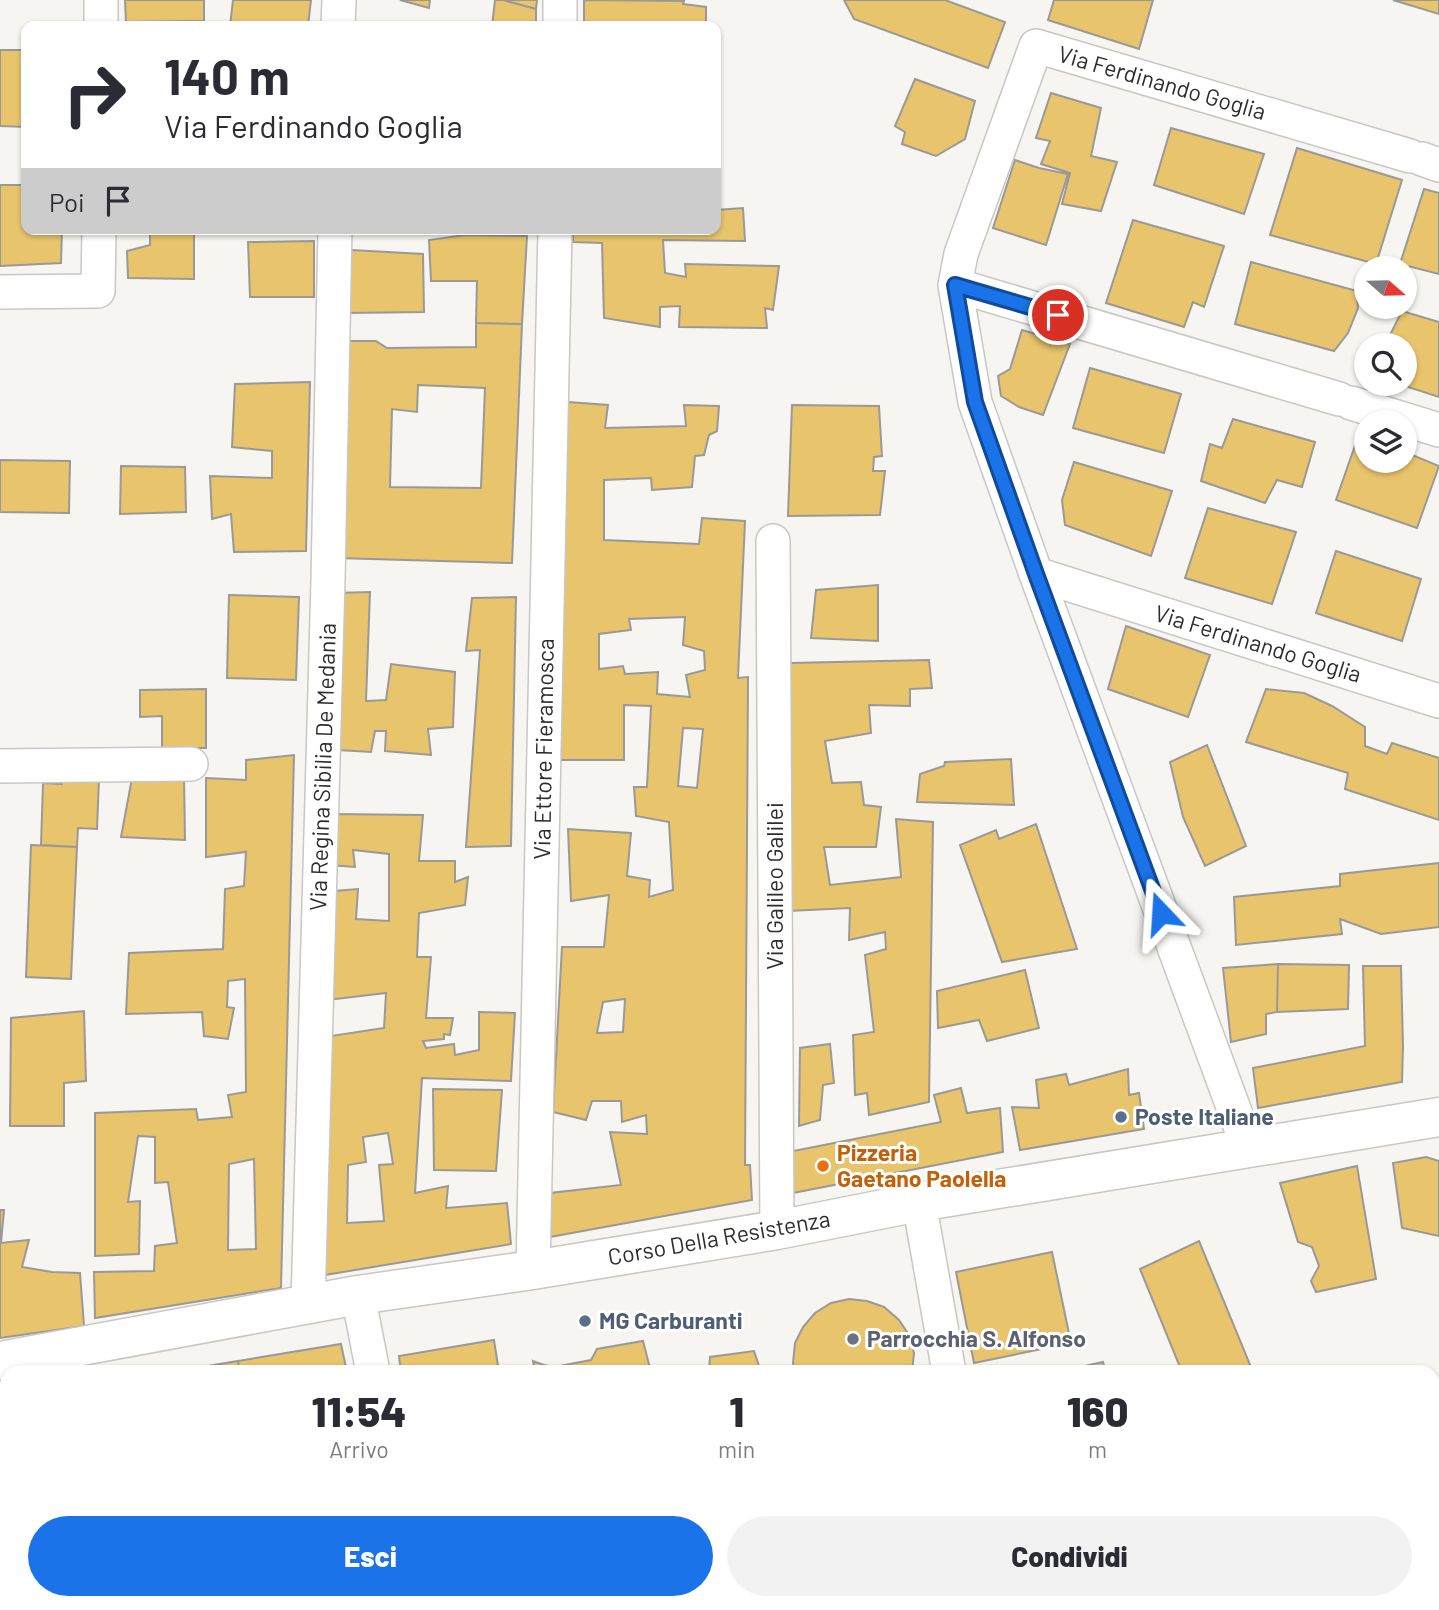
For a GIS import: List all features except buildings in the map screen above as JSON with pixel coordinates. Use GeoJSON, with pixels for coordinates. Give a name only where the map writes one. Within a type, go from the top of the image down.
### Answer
{"type":"FeatureCollection","features":[{"type":"Feature","properties":{"kind":"main road","name":"Corso Della Resistenza"},"geometry":{"type":"LineString","coordinates":[[0,1361],[358,1295],[533,1270],[777,1230],[919,1202],[1439,1117]]}},
{"type":"Feature","properties":{"kind":"street"},"geometry":{"type":"LineString","coordinates":[[101,21],[102,0]]}},
{"type":"Feature","properties":{"kind":"street"},"geometry":{"type":"LineString","coordinates":[[338,21],[339,0]]}},
{"type":"Feature","properties":{"kind":"street"},"geometry":{"type":"LineString","coordinates":[[560,0],[560,21]]}},
{"type":"Feature","properties":{"kind":"street","name":"Via Ferdinando Goglia"},"geometry":{"type":"LineString","coordinates":[[1248,1147],[975,402],[955,285],[961,254],[1037,46],[1424,160]]}},
{"type":"Feature","properties":{"kind":"street"},"geometry":{"type":"LineString","coordinates":[[0,292],[98,291],[99,235]]}},
{"type":"Feature","properties":{"kind":"street","name":"Via Regina Sibilia De Medania"},"geometry":{"type":"LineString","coordinates":[[308,1304],[329,568],[335,235]]}},
{"type":"Feature","properties":{"kind":"street","name":"Via Ettore Fieramosca"},"geometry":{"type":"LineString","coordinates":[[533,1270],[555,235]]}},
{"type":"Feature","properties":{"kind":"street"},"geometry":{"type":"LineString","coordinates":[[955,285],[1439,430]]}},
{"type":"Feature","properties":{"kind":"street","name":"Via Galileo Galilei"},"geometry":{"type":"LineString","coordinates":[[773,541],[777,1230]]}},
{"type":"Feature","properties":{"kind":"street","name":"Via Ferdinando Goglia"},"geometry":{"type":"LineString","coordinates":[[1036,574],[1439,701]]}},
{"type":"Feature","properties":{"kind":"street"},"geometry":{"type":"LineString","coordinates":[[0,766],[191,764]]}},
{"type":"Feature","properties":{"kind":"street"},"geometry":{"type":"LineString","coordinates":[[919,1202],[948,1365]]}},
{"type":"Feature","properties":{"kind":"street"},"geometry":{"type":"LineString","coordinates":[[358,1295],[372,1365]]}},
{"type":"Feature","properties":{"kind":"place","name":"Poste Italiane"},"geometry":{"type":"Point","coordinates":[1121,1117]}},
{"type":"Feature","properties":{"kind":"place","name":"Pizzeria Gaetano Paolella"},"geometry":{"type":"Point","coordinates":[823,1166]}},
{"type":"Feature","properties":{"kind":"place","name":"MG Carburanti"},"geometry":{"type":"Point","coordinates":[585,1321]}},
{"type":"Feature","properties":{"kind":"place","name":"Parrocchia S. Alfonso"},"geometry":{"type":"Point","coordinates":[853,1339]}},
{"type":"Feature","properties":{"kind":"route"},"geometry":{"type":"LineString","coordinates":[[1058,315],[955,285],[975,402],[1161,913]]}}]}
